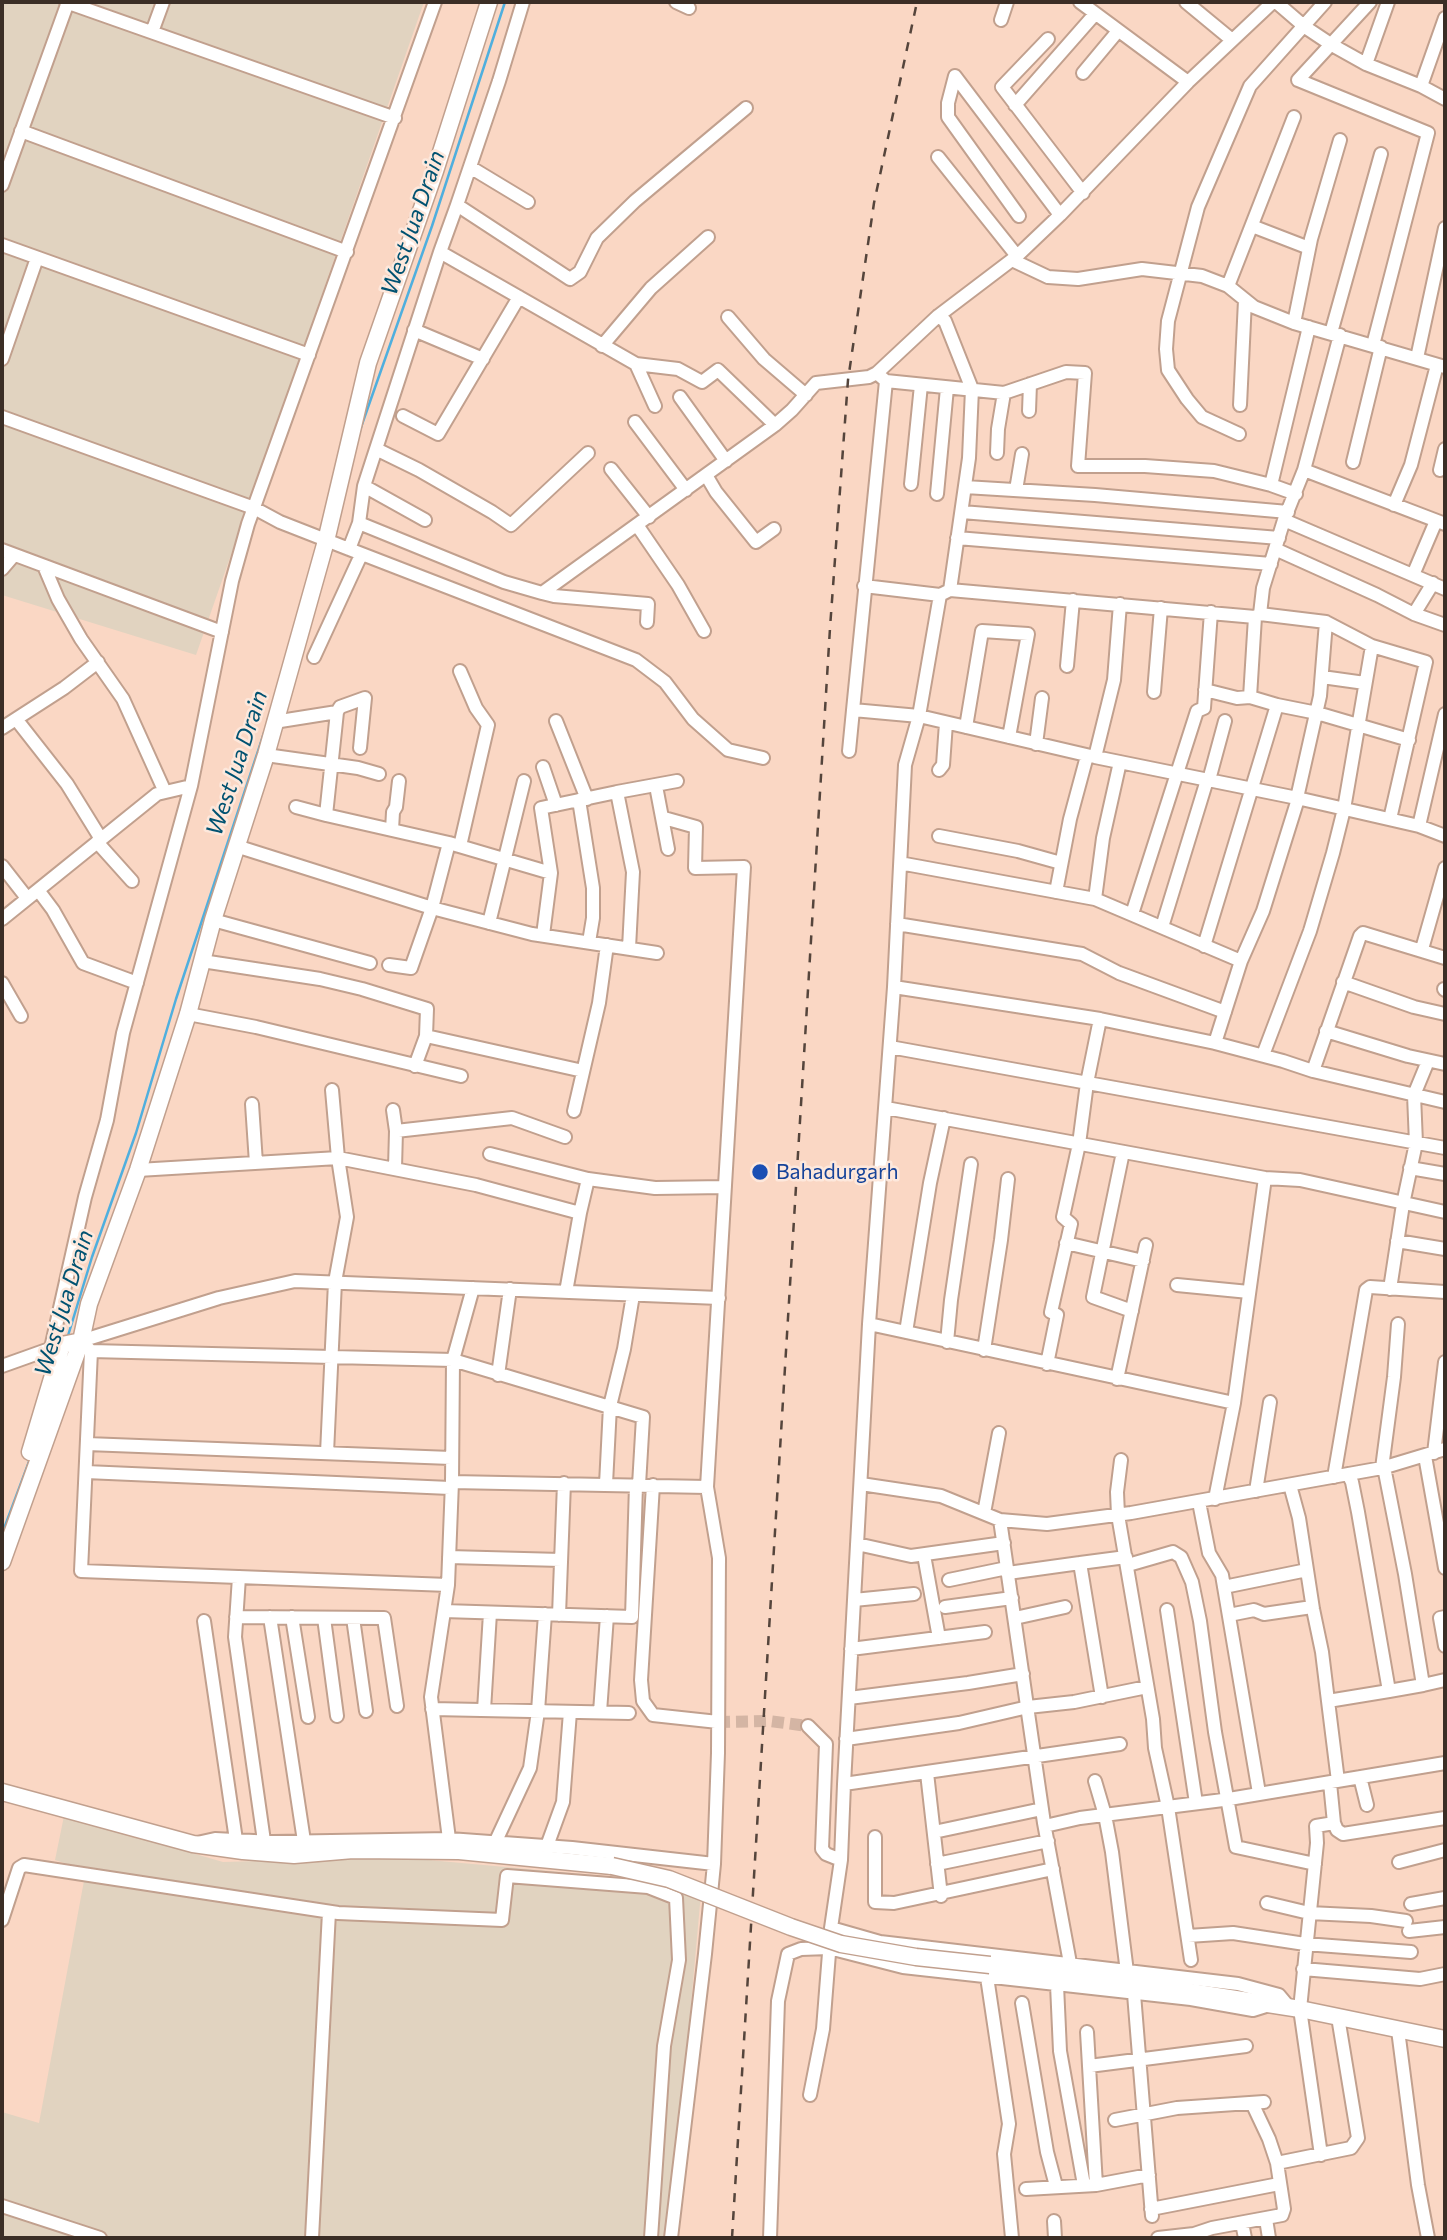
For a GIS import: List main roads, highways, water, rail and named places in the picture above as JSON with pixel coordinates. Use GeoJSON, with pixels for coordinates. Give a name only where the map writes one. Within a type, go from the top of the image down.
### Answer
{"type":"FeatureCollection","features":[{"type":"Feature","properties":{"kind":"main road"},"geometry":{"type":"LineString","coordinates":[[2,1562],[86,1346],[89,1304],[138,1170],[266,755],[326,541],[368,363],[435,171],[489,2]]}},
{"type":"Feature","properties":{"kind":"main road"},"geometry":{"type":"LineString","coordinates":[[2,1527],[28,1457],[57,1347],[86,1346]]}},
{"type":"Feature","properties":{"kind":"main road"},"geometry":{"type":"LineString","coordinates":[[2,1792],[193,1844],[294,1855],[353,1850],[459,1851],[612,1866],[669,1879],[841,1944],[989,1971],[1075,1974],[1287,2007],[1445,2039]]}},
{"type":"Feature","properties":{"kind":"waterway","name":"West Jua Drain"},"geometry":{"type":"LineString","coordinates":[[360,430],[432,226],[505,2]]}},
{"type":"Feature","properties":{"kind":"waterway","name":"West Jua Drain"},"geometry":{"type":"LineString","coordinates":[[67,1339],[264,733]]}},
{"type":"Feature","properties":{"kind":"waterway","name":"West Jua Drain"},"geometry":{"type":"LineString","coordinates":[[2,1534],[30,1459]]}},
{"type":"Feature","properties":{"kind":"tunnel"},"geometry":{"type":"LineString","coordinates":[[718,1722],[769,1721],[808,1726]]}},
{"type":"Feature","properties":{"kind":"railway"},"geometry":{"type":"LineString","coordinates":[[732,2238],[830,628],[848,380],[874,203],[917,2]]}},
{"type":"Feature","properties":{"kind":"place","name":"Bahadurgarh"},"geometry":{"type":"Point","coordinates":[760,1172]}}]}
